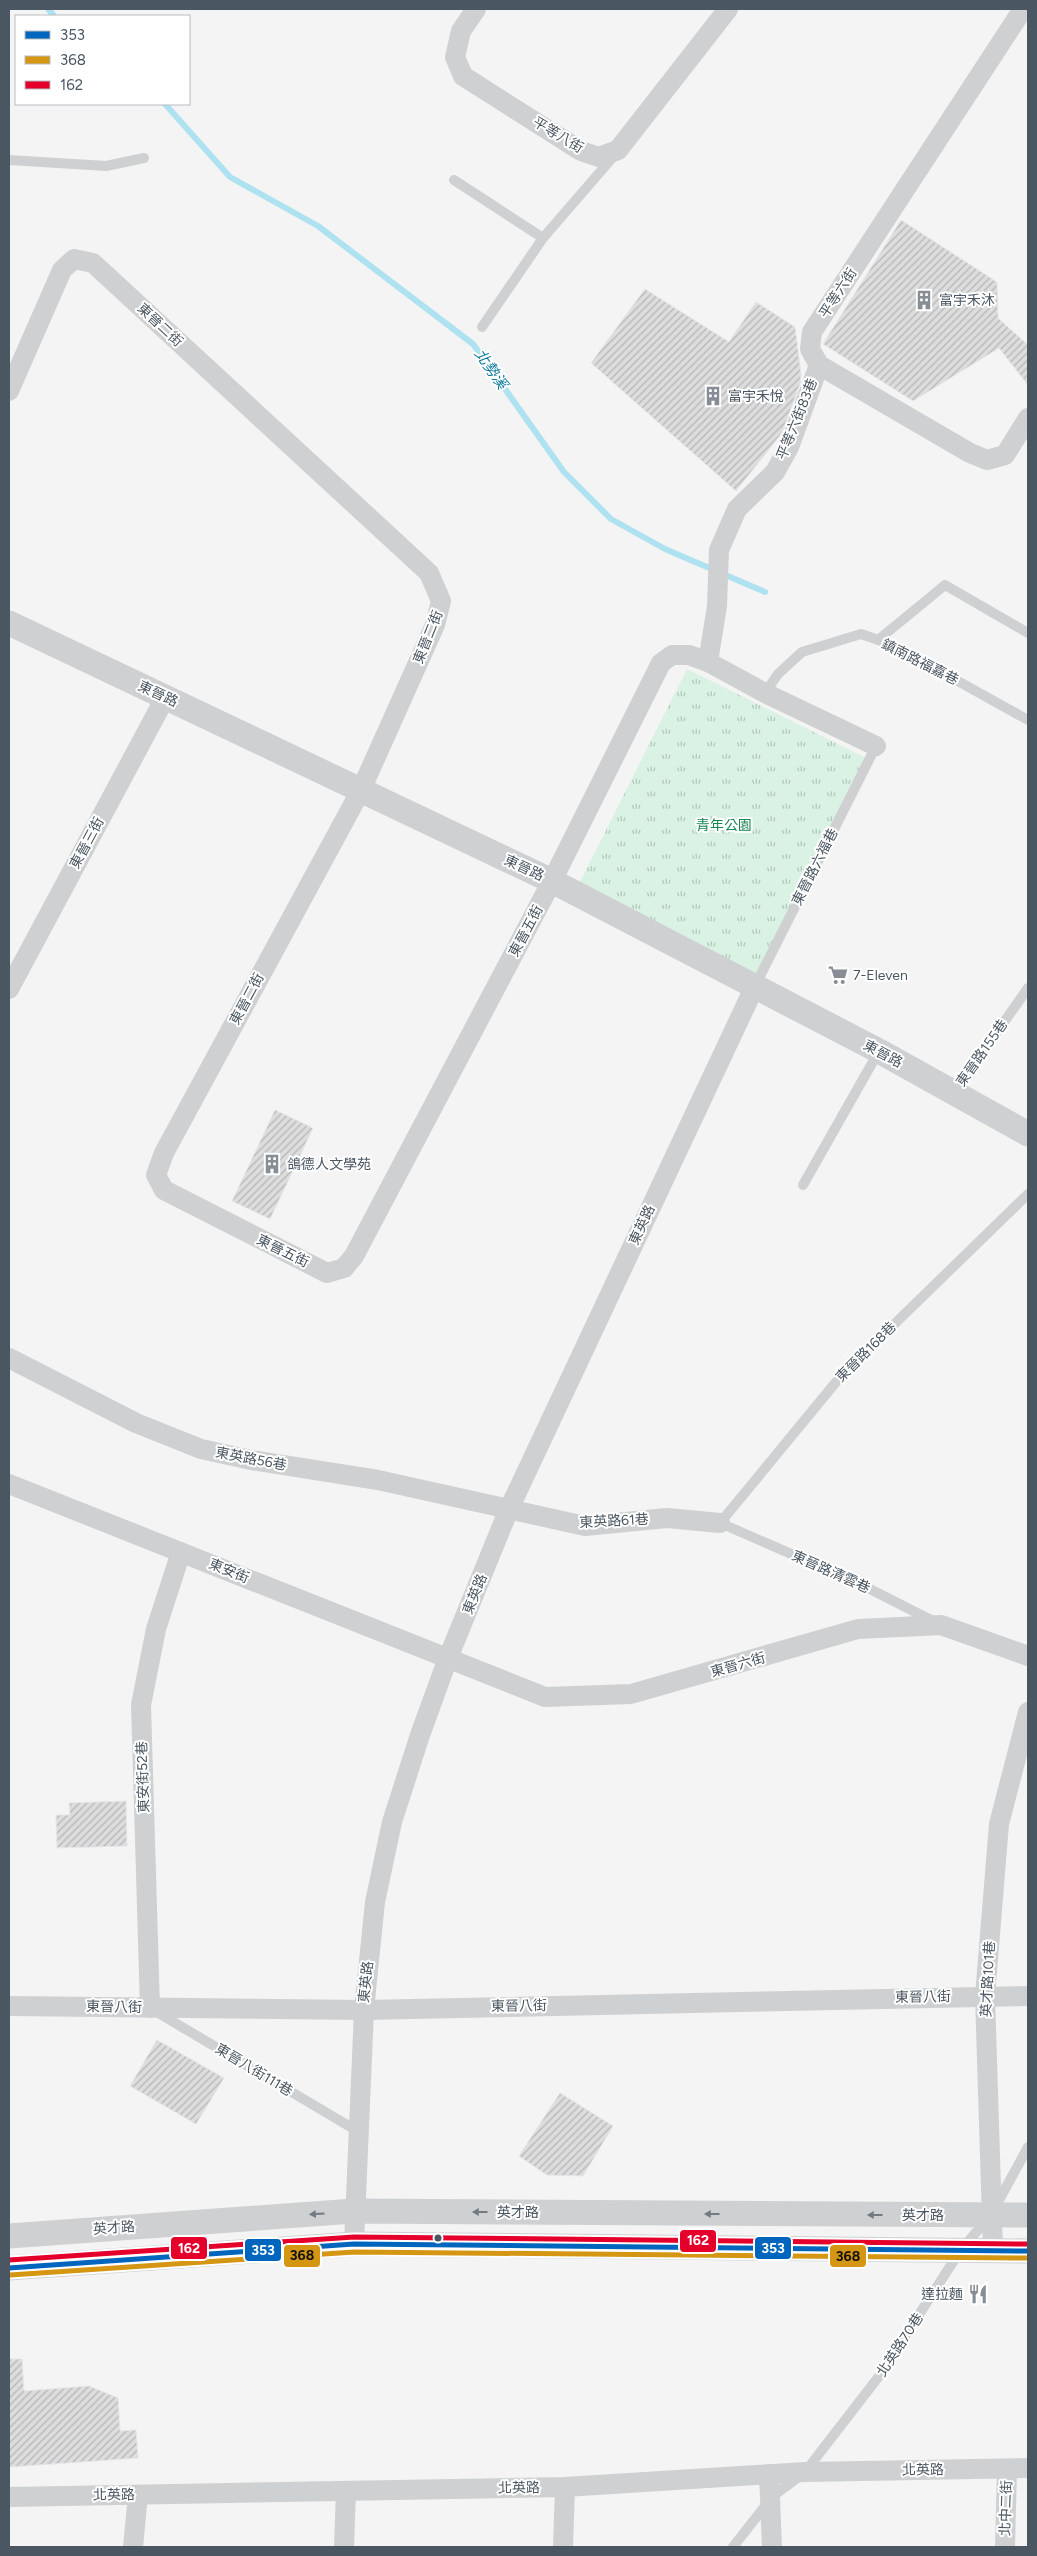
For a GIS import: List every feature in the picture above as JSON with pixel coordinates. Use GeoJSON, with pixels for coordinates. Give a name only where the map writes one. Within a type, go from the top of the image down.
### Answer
{"type":"FeatureCollection","features":[{"type":"Feature","properties":{"kind":"street","name":"平等八街"},"geometry":{"type":"LineString","coordinates":[[476,9],[461,31],[455,57],[463,76],[581,151],[599,157],[618,150]]}},
{"type":"Feature","properties":{"kind":"street"},"geometry":{"type":"LineString","coordinates":[[618,150],[728,9]]}},
{"type":"Feature","properties":{"kind":"street","name":"平等六街"},"geometry":{"type":"LineString","coordinates":[[818,365],[810,349],[812,332],[1022,9]]}},
{"type":"Feature","properties":{"kind":"street","name":"東晉二街"},"geometry":{"type":"LineString","coordinates":[[9,391],[62,270],[74,259],[93,264],[429,573],[441,601],[435,625],[361,790],[168,1145],[156,1175],[164,1190],[229,1224]]}},
{"type":"Feature","properties":{"kind":"street"},"geometry":{"type":"LineString","coordinates":[[818,365],[970,454],[987,460],[1005,454],[1028,418]]}},
{"type":"Feature","properties":{"kind":"street","name":"平等六街83巷"},"geometry":{"type":"LineString","coordinates":[[708,662],[718,606],[719,550],[737,509],[775,472],[789,447],[818,365]]}},
{"type":"Feature","properties":{"kind":"street","name":"東晉路"},"geometry":{"type":"LineString","coordinates":[[9,623],[552,881],[754,988],[879,1051],[1028,1134]]}},
{"type":"Feature","properties":{"kind":"street","name":"東晉五街"},"geometry":{"type":"LineString","coordinates":[[229,1224],[327,1273],[344,1268],[354,1256],[552,881],[661,663],[672,654],[689,655],[708,662],[765,693],[876,746]]}},
{"type":"Feature","properties":{"kind":"street","name":"東晉三街"},"geometry":{"type":"LineString","coordinates":[[9,989],[165,698]]}},
{"type":"Feature","properties":{"kind":"street","name":"東英路"},"geometry":{"type":"LineString","coordinates":[[354,2244],[364,2010],[375,1902],[392,1822],[420,1735],[448,1658],[509,1509],[754,988]]}},
{"type":"Feature","properties":{"kind":"street","name":"東英路56巷"},"geometry":{"type":"LineString","coordinates":[[9,1358],[136,1422],[201,1449],[251,1460],[378,1480],[509,1509]]}},
{"type":"Feature","properties":{"kind":"street","name":"東安街"},"geometry":{"type":"LineString","coordinates":[[9,1484],[448,1658]]}},
{"type":"Feature","properties":{"kind":"street","name":"東英路61巷"},"geometry":{"type":"LineString","coordinates":[[509,1509],[585,1526],[667,1518],[720,1523]]}},
{"type":"Feature","properties":{"kind":"street","name":"東安街52巷"},"geometry":{"type":"LineString","coordinates":[[150,2008],[141,1705],[156,1629],[181,1552]]}},
{"type":"Feature","properties":{"kind":"street","name":"東晉六街"},"geometry":{"type":"LineString","coordinates":[[448,1658],[545,1697],[631,1694],[858,1629],[941,1625],[1028,1656]]}},
{"type":"Feature","properties":{"kind":"street","name":"英才路101巷"},"geometry":{"type":"LineString","coordinates":[[992,2251],[985,1996],[999,1824],[1028,1712]]}},
{"type":"Feature","properties":{"kind":"street","name":"東晉八街"},"geometry":{"type":"LineString","coordinates":[[9,2006],[364,2010],[1028,1996]]}},
{"type":"Feature","properties":{"kind":"street","name":"英才路"},"geometry":{"type":"LineString","coordinates":[[9,2236],[354,2211],[1028,2215]]}},
{"type":"Feature","properties":{"kind":"street"},"geometry":{"type":"LineString","coordinates":[[9,2268],[354,2244],[960,2252],[1028,2251]]}},
{"type":"Feature","properties":{"kind":"street","name":"北英路"},"geometry":{"type":"LineString","coordinates":[[9,2497],[565,2487],[806,2472],[1028,2468]]}},
{"type":"Feature","properties":{"kind":"street","name":"北中二街"},"geometry":{"type":"LineString","coordinates":[[1005,2547],[1007,2469]]}},
{"type":"Feature","properties":{"kind":"street"},"geometry":{"type":"LineString","coordinates":[[769,2474],[772,2497],[772,2547]]}},
{"type":"Feature","properties":{"kind":"street"},"geometry":{"type":"LineString","coordinates":[[563,2547],[565,2487]]}},
{"type":"Feature","properties":{"kind":"street"},"geometry":{"type":"LineString","coordinates":[[344,2547],[346,2491]]}},
{"type":"Feature","properties":{"kind":"street"},"geometry":{"type":"LineString","coordinates":[[133,2547],[138,2495]]}},
{"type":"Feature","properties":{"kind":"lane"},"geometry":{"type":"LineString","coordinates":[[482,327],[543,238],[618,150]]}},
{"type":"Feature","properties":{"kind":"lane"},"geometry":{"type":"LineString","coordinates":[[9,160],[106,166],[144,158]]}},
{"type":"Feature","properties":{"kind":"lane"},"geometry":{"type":"LineString","coordinates":[[454,180],[543,238]]}},
{"type":"Feature","properties":{"kind":"lane"},"geometry":{"type":"LineString","coordinates":[[878,640],[945,585],[1028,633]]}},
{"type":"Feature","properties":{"kind":"lane","name":"鎮南路福嘉巷"},"geometry":{"type":"LineString","coordinates":[[765,693],[778,674],[802,652],[861,634],[893,645],[1028,720]]}},
{"type":"Feature","properties":{"kind":"lane","name":"東晉路六福巷"},"geometry":{"type":"LineString","coordinates":[[754,988],[876,746]]}},
{"type":"Feature","properties":{"kind":"lane","name":"東晉路155巷"},"geometry":{"type":"LineString","coordinates":[[954,1093],[1028,988]]}},
{"type":"Feature","properties":{"kind":"lane"},"geometry":{"type":"LineString","coordinates":[[802,1185],[879,1051]]}},
{"type":"Feature","properties":{"kind":"lane","name":"東晉路168巷"},"geometry":{"type":"LineString","coordinates":[[720,1523],[841,1376],[1028,1194]]}},
{"type":"Feature","properties":{"kind":"lane","name":"東晉路清雲巷"},"geometry":{"type":"LineString","coordinates":[[720,1523],[858,1583],[941,1625]]}},
{"type":"Feature","properties":{"kind":"lane","name":"東晉八街111巷"},"geometry":{"type":"LineString","coordinates":[[150,2008],[359,2132]]}},
{"type":"Feature","properties":{"kind":"lane","name":"北英路70巷"},"geometry":{"type":"LineString","coordinates":[[733,2547],[772,2497],[806,2472],[880,2375],[960,2252],[991,2215],[1028,2147]]}},
{"type":"Feature","properties":{"kind":"green space","name":"青年公園"},"geometry":{"type":"Polygon","coordinates":[[[687,669],[872,761],[762,981],[577,888],[687,669]]]}},
{"type":"Feature","properties":{"kind":"building","name":"富宇禾沐"},"geometry":{"type":"Polygon","coordinates":[[[901,220],[997,282],[998,318],[1028,345],[1028,385],[999,348],[913,401],[823,344],[901,220]]]}},
{"type":"Feature","properties":{"kind":"building","name":"富宇禾悅"},"geometry":{"type":"Polygon","coordinates":[[[645,289],[729,342],[756,302],[795,327],[801,374],[800,384],[782,433],[736,491],[591,363],[645,289]]]}},
{"type":"Feature","properties":{"kind":"building","name":"鴿德人文學苑"},"geometry":{"type":"Polygon","coordinates":[[[275,1110],[313,1128],[270,1219],[232,1201],[275,1110]]]}},
{"type":"Feature","properties":{"kind":"building"},"geometry":{"type":"Polygon","coordinates":[[[126,1801],[127,1846],[57,1848],[56,1815],[70,1815],[69,1803],[126,1801]]]}},
{"type":"Feature","properties":{"kind":"building"},"geometry":{"type":"Polygon","coordinates":[[[157,2040],[224,2078],[196,2124],[130,2086],[157,2040]]]}},
{"type":"Feature","properties":{"kind":"building"},"geometry":{"type":"Polygon","coordinates":[[[560,2093],[613,2126],[583,2176],[547,2175],[519,2156],[560,2093]]]}},
{"type":"Feature","properties":{"kind":"building"},"geometry":{"type":"Polygon","coordinates":[[[9,2359],[22,2359],[24,2391],[89,2386],[118,2398],[120,2431],[136,2430],[138,2458],[9,2467],[9,2359]]]}},
{"type":"Feature","properties":{"kind":"waterway","name":"北勢溪"},"geometry":{"type":"LineString","coordinates":[[48,9],[53,15]]}},
{"type":"Feature","properties":{"kind":"waterway","name":"北勢溪"},"geometry":{"type":"LineString","coordinates":[[166,105],[230,177],[318,226],[473,344],[564,472],[611,519],[665,549],[765,592]]}},
{"type":"Feature","properties":{"kind":"transit line","name":"162"},"geometry":{"type":"LineString","coordinates":[[9,2260],[354,2237],[1028,2244]]}},
{"type":"Feature","properties":{"kind":"transit line","name":"353"},"geometry":{"type":"LineString","coordinates":[[9,2268],[354,2244],[1028,2251]]}},
{"type":"Feature","properties":{"kind":"transit line","name":"368"},"geometry":{"type":"LineString","coordinates":[[10,2275],[354,2252],[1028,2258]]}},
{"type":"Feature","properties":{"kind":"place","name":"富宇禾沐"},"geometry":{"type":"Point","coordinates":[924,300]}},
{"type":"Feature","properties":{"kind":"place","name":"富宇禾悅"},"geometry":{"type":"Point","coordinates":[713,396]}},
{"type":"Feature","properties":{"kind":"place","name":"7-Eleven"},"geometry":{"type":"Point","coordinates":[838,975]}},
{"type":"Feature","properties":{"kind":"place","name":"鴿德人文學苑"},"geometry":{"type":"Point","coordinates":[272,1164]}},
{"type":"Feature","properties":{"kind":"place","name":"達拉麵"},"geometry":{"type":"Point","coordinates":[978,2294]}}]}
